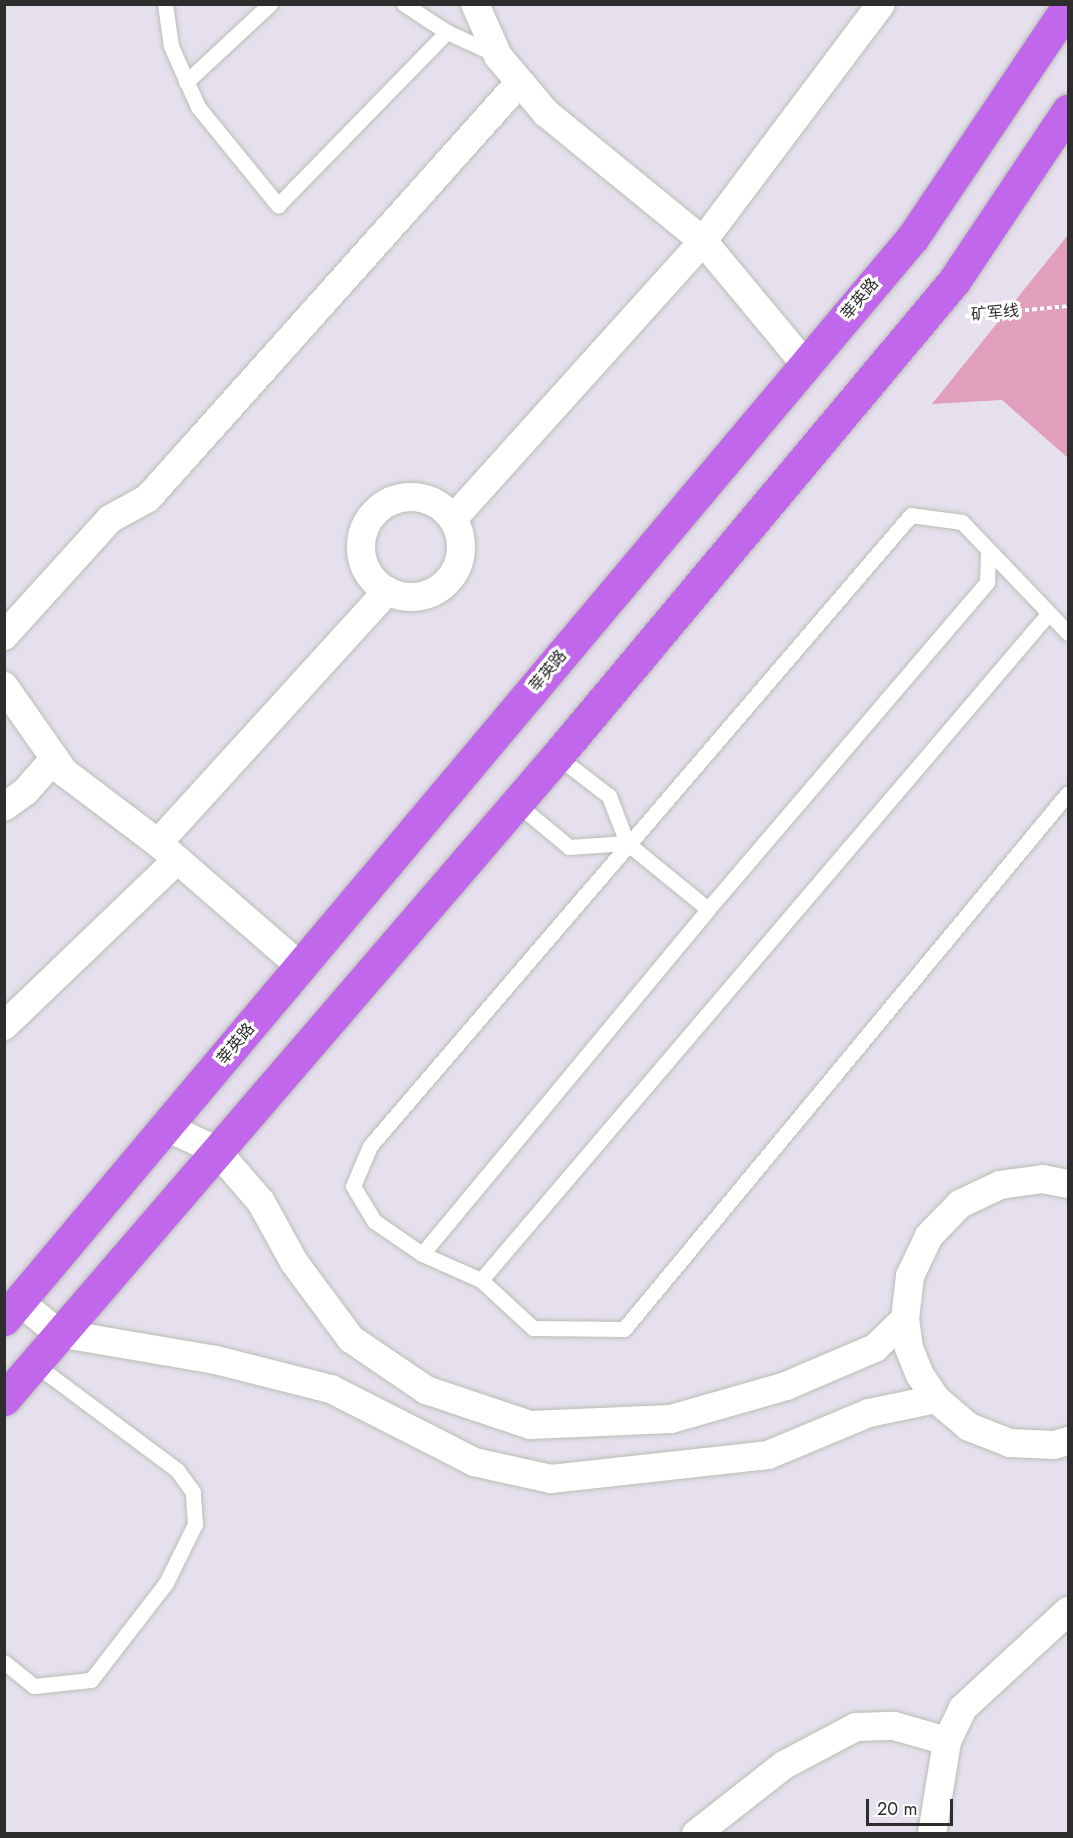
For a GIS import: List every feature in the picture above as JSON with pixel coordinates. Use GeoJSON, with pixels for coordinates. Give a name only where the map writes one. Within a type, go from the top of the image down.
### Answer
{"type":"FeatureCollection","features":[{"type":"Feature","properties":{"kind":"main road","name":"莘英路"},"geometry":{"type":"LineString","coordinates":[[12,1311],[913,237],[1068,6]]}},
{"type":"Feature","properties":{"kind":"main road"},"geometry":{"type":"LineString","coordinates":[[4,1399],[35,1364],[58,1333],[557,756],[954,281],[1068,111]]}},
{"type":"Feature","properties":{"kind":"street"},"geometry":{"type":"LineString","coordinates":[[474,4],[498,56],[546,113],[703,241],[805,364]]}},
{"type":"Feature","properties":{"kind":"street"},"geometry":{"type":"LineString","coordinates":[[453,519],[703,241],[880,4]]}},
{"type":"Feature","properties":{"kind":"street"},"geometry":{"type":"LineString","coordinates":[[4,636],[110,519],[148,498],[520,82]]}},
{"type":"Feature","properties":{"kind":"street"},"geometry":{"type":"LineString","coordinates":[[411,497],[442,507],[453,519],[461,551],[448,581],[419,596],[387,591],[365,567],[361,551],[369,519],[395,500],[411,497]]}},
{"type":"Feature","properties":{"kind":"street"},"geometry":{"type":"LineString","coordinates":[[4,1026],[168,851],[387,591]]}},
{"type":"Feature","properties":{"kind":"street"},"geometry":{"type":"LineString","coordinates":[[4,686],[64,772],[168,851],[300,967]]}},
{"type":"Feature","properties":{"kind":"street"},"geometry":{"type":"LineString","coordinates":[[4,807],[25,792],[55,758]]}},
{"type":"Feature","properties":{"kind":"street"},"geometry":{"type":"LineString","coordinates":[[166,1127],[216,1150],[261,1202],[294,1262],[351,1339],[426,1390],[530,1425],[671,1419],[786,1386],[875,1348],[905,1319]]}},
{"type":"Feature","properties":{"kind":"street"},"geometry":{"type":"LineString","coordinates":[[1068,1184],[1043,1179],[1000,1185],[960,1204],[929,1236],[910,1276],[905,1319],[913,1357],[936,1399],[969,1427],[1010,1443],[1054,1445],[1068,1441]]}},
{"type":"Feature","properties":{"kind":"street"},"geometry":{"type":"LineString","coordinates":[[12,1311],[58,1333],[216,1360],[331,1389],[474,1462],[551,1479],[768,1455],[868,1413],[936,1399]]}},
{"type":"Feature","properties":{"kind":"street"},"geometry":{"type":"LineString","coordinates":[[932,1833],[947,1741],[963,1708],[1068,1611]]}},
{"type":"Feature","properties":{"kind":"street"},"geometry":{"type":"LineString","coordinates":[[696,1833],[784,1765],[856,1727],[894,1726],[947,1741]]}},
{"type":"Feature","properties":{"kind":"lane"},"geometry":{"type":"LineString","coordinates":[[165,4],[171,46],[198,107],[278,205],[447,32]]}},
{"type":"Feature","properties":{"kind":"lane"},"geometry":{"type":"LineString","coordinates":[[186,82],[270,4]]}},
{"type":"Feature","properties":{"kind":"lane"},"geometry":{"type":"LineString","coordinates":[[404,4],[447,32],[498,56]]}},
{"type":"Feature","properties":{"kind":"lane"},"geometry":{"type":"LineString","coordinates":[[1068,633],[988,553],[962,522],[911,514],[627,843],[370,1146],[353,1186],[374,1221],[422,1254],[481,1280],[533,1328],[624,1329],[1068,793]]}},
{"type":"Feature","properties":{"kind":"lane"},"geometry":{"type":"LineString","coordinates":[[422,1254],[708,909],[987,582],[988,553]]}},
{"type":"Feature","properties":{"kind":"lane"},"geometry":{"type":"LineString","coordinates":[[481,1280],[1048,614]]}},
{"type":"Feature","properties":{"kind":"lane"},"geometry":{"type":"LineString","coordinates":[[557,756],[609,796],[627,843],[708,909]]}},
{"type":"Feature","properties":{"kind":"lane"},"geometry":{"type":"LineString","coordinates":[[516,803],[569,846],[627,843]]}},
{"type":"Feature","properties":{"kind":"lane"},"geometry":{"type":"LineString","coordinates":[[4,1662],[34,1686],[91,1680],[166,1583],[195,1524],[193,1492],[177,1470],[35,1364]]}},
{"type":"Feature","properties":{"kind":"path","name":"矿军线"},"geometry":{"type":"LineString","coordinates":[[921,320],[1068,306]]}},
{"type":"Feature","properties":{"kind":"shaded area"},"geometry":{"type":"Polygon","coordinates":[[[1068,235],[1068,458],[1002,400],[932,404],[1068,235]]]}}]}
